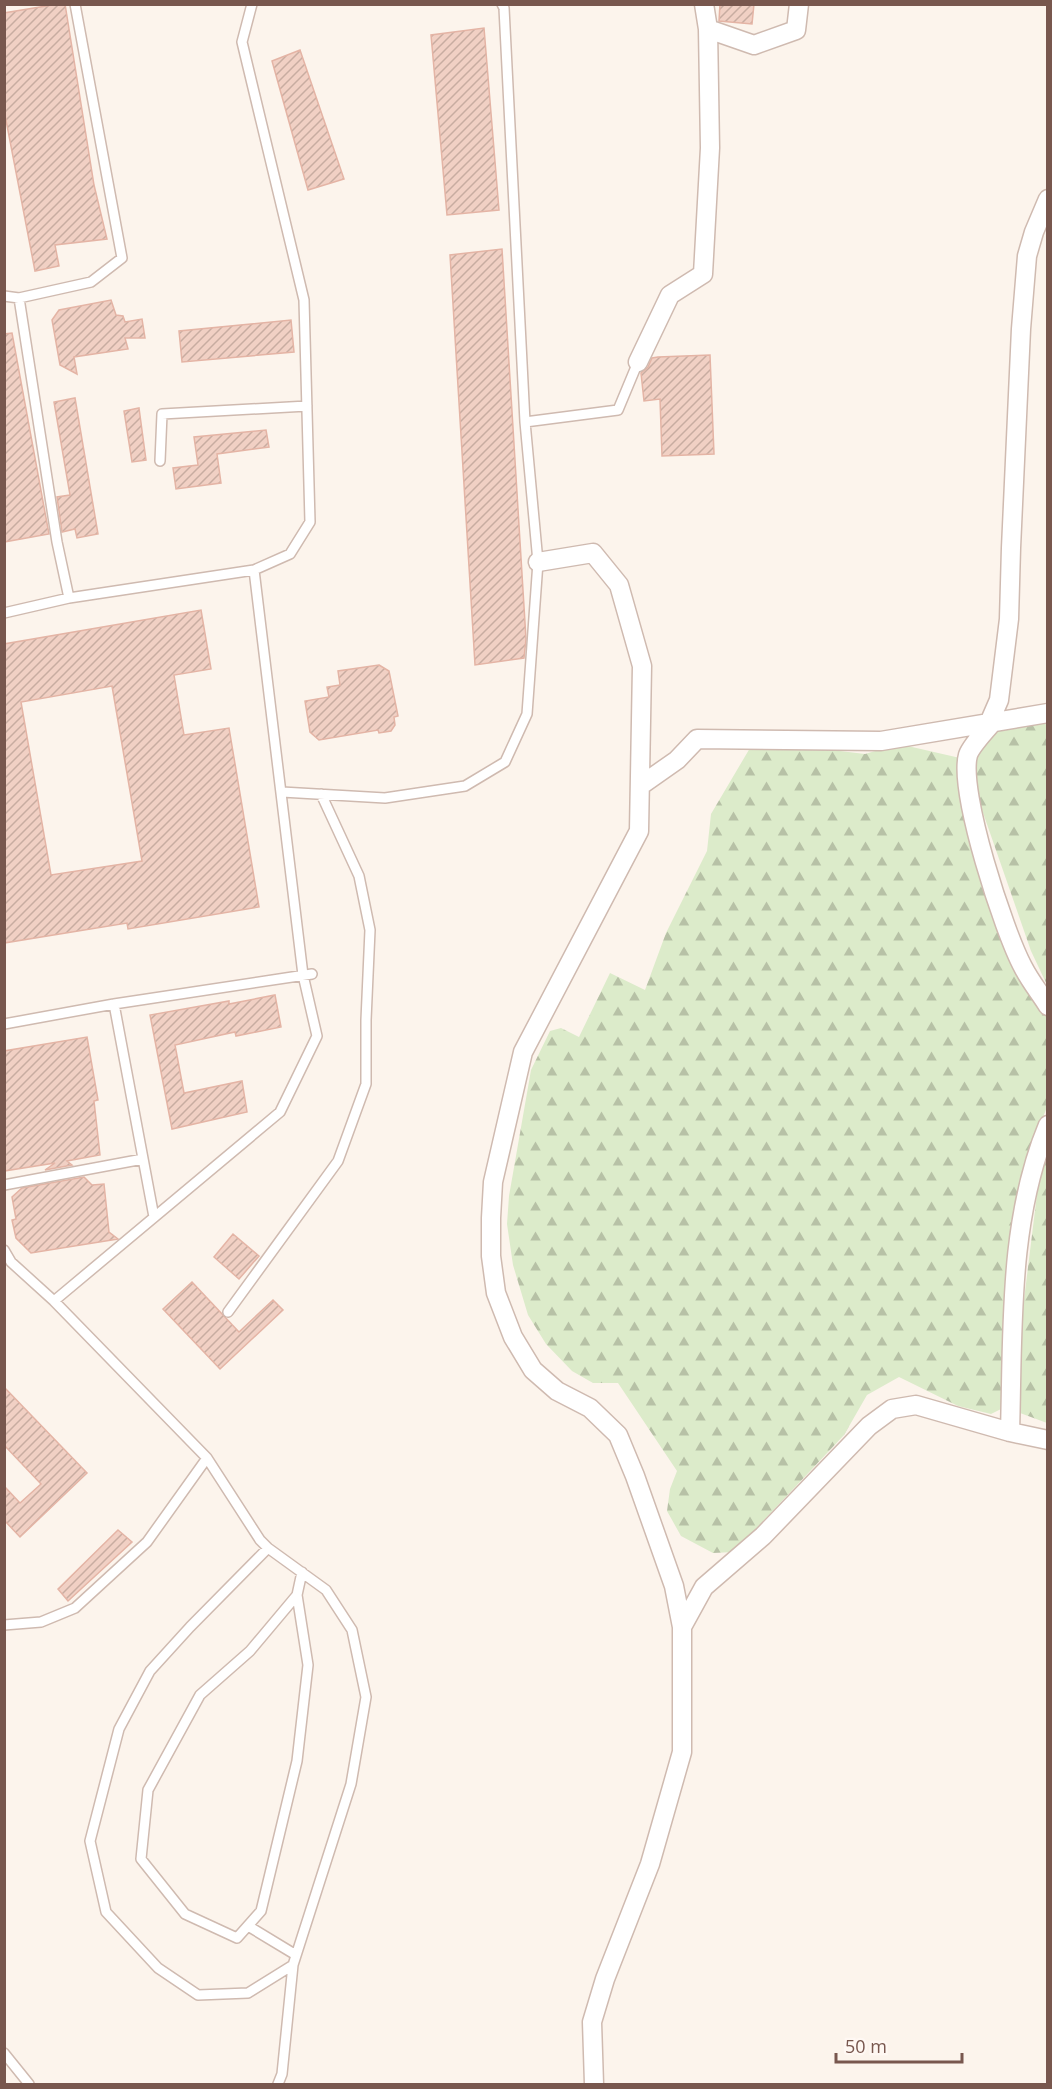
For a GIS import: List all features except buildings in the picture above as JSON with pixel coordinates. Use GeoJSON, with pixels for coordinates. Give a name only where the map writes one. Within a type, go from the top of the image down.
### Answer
{"type":"FeatureCollection","features":[{"type":"Feature","properties":{"kind":"street"},"geometry":{"type":"LineString","coordinates":[[638,362],[670,295],[703,274],[710,148],[708,28],[704,4]]}},
{"type":"Feature","properties":{"kind":"street"},"geometry":{"type":"LineString","coordinates":[[708,28],[754,45],[795,30],[799,4]]}},
{"type":"Feature","properties":{"kind":"street"},"geometry":{"type":"LineString","coordinates":[[1047,199],[1027,256],[1021,329],[1010,619],[999,700],[991,722],[968,754],[967,776],[974,819],[1005,928],[1023,968],[1047,1006]]}},
{"type":"Feature","properties":{"kind":"street"},"geometry":{"type":"LineString","coordinates":[[538,562],[593,553],[620,585],[642,666],[639,831],[523,1052],[493,1182],[490,1218],[491,1256],[496,1293],[513,1337],[533,1370],[557,1391],[590,1408],[618,1436],[635,1476],[674,1586],[682,1627],[682,1752],[650,1864],[605,1979],[592,2022],[594,2085]]}},
{"type":"Feature","properties":{"kind":"street"},"geometry":{"type":"LineString","coordinates":[[640,786],[677,760],[697,739],[881,741],[1047,713]]}},
{"type":"Feature","properties":{"kind":"street"},"geometry":{"type":"LineString","coordinates":[[1010,1432],[1015,1291],[1022,1213],[1038,1147],[1047,1125]]}},
{"type":"Feature","properties":{"kind":"street"},"geometry":{"type":"LineString","coordinates":[[682,1627],[704,1587],[764,1536],[870,1426],[892,1409],[916,1405],[1010,1432],[1047,1440]]}},
{"type":"Feature","properties":{"kind":"lane"},"geometry":{"type":"LineString","coordinates":[[4,296],[19,298],[91,282],[122,258],[75,4]]}},
{"type":"Feature","properties":{"kind":"lane"},"geometry":{"type":"LineString","coordinates":[[4,613],[69,598],[254,570],[290,554],[310,522],[304,300],[242,42],[252,4]]}},
{"type":"Feature","properties":{"kind":"lane"},"geometry":{"type":"LineString","coordinates":[[282,792],[385,798],[465,786],[505,762],[528,714],[538,562],[525,422],[502,4]]}},
{"type":"Feature","properties":{"kind":"lane"},"geometry":{"type":"LineString","coordinates":[[19,298],[57,542],[69,598]]}},
{"type":"Feature","properties":{"kind":"lane"},"geometry":{"type":"LineString","coordinates":[[525,422],[618,410],[638,362]]}},
{"type":"Feature","properties":{"kind":"lane"},"geometry":{"type":"LineString","coordinates":[[160,461],[162,414],[307,406]]}},
{"type":"Feature","properties":{"kind":"lane"},"geometry":{"type":"LineString","coordinates":[[54,1301],[280,1112],[316,1036],[254,570]]}},
{"type":"Feature","properties":{"kind":"lane"},"geometry":{"type":"LineString","coordinates":[[228,1312],[338,1161],[366,1084],[370,930],[359,876],[321,794]]}},
{"type":"Feature","properties":{"kind":"lane"},"geometry":{"type":"LineString","coordinates":[[4,1024],[114,1004],[308,975]]}},
{"type":"Feature","properties":{"kind":"lane"},"geometry":{"type":"LineString","coordinates":[[114,1004],[154,1217]]}},
{"type":"Feature","properties":{"kind":"lane"},"geometry":{"type":"LineString","coordinates":[[4,1185],[143,1159]]}},
{"type":"Feature","properties":{"kind":"lane"},"geometry":{"type":"LineString","coordinates":[[4,1250],[8,1265],[54,1301],[207,1458],[260,1540],[326,1590],[352,1630],[366,1697],[351,1784],[293,1965],[282,2074],[278,2085]]}},
{"type":"Feature","properties":{"kind":"lane"},"geometry":{"type":"LineString","coordinates":[[4,1625],[41,1622],[75,1608],[147,1542],[207,1458]]}},
{"type":"Feature","properties":{"kind":"lane"},"geometry":{"type":"LineString","coordinates":[[268,1548],[150,1671],[119,1729],[90,1841],[106,1912],[158,1968],[198,1995],[248,1993],[293,1965]]}},
{"type":"Feature","properties":{"kind":"lane"},"geometry":{"type":"LineString","coordinates":[[297,1595],[250,1651],[200,1695],[148,1790],[141,1859],[184,1914],[237,1938],[261,1911],[297,1761],[308,1665],[297,1595],[302,1572]]}},
{"type":"Feature","properties":{"kind":"lane"},"geometry":{"type":"LineString","coordinates":[[248,1926],[296,1955]]}},
{"type":"Feature","properties":{"kind":"lane"},"geometry":{"type":"LineString","coordinates":[[4,2053],[28,2085]]}},
{"type":"Feature","properties":{"kind":"green space"},"geometry":{"type":"Polygon","coordinates":[[[1047,720],[1047,985],[1031,951],[981,807],[973,771],[982,743],[998,730],[1047,720]]]}},
{"type":"Feature","properties":{"kind":"green space"},"geometry":{"type":"Polygon","coordinates":[[[899,744],[960,758],[969,830],[1047,1013],[1047,1107],[1035,1138],[1008,1292],[1002,1356],[1009,1405],[991,1414],[958,1406],[899,1377],[867,1395],[844,1435],[734,1552],[713,1553],[681,1536],[667,1511],[670,1489],[677,1471],[618,1383],[593,1383],[572,1371],[546,1344],[528,1315],[513,1265],[507,1224],[509,1196],[531,1070],[550,1031],[561,1028],[579,1037],[610,973],[645,990],[666,933],[707,851],[711,814],[750,748],[815,748],[865,754],[899,744]]]}},
{"type":"Feature","properties":{"kind":"green space"},"geometry":{"type":"Polygon","coordinates":[[[1047,1148],[1047,1423],[1020,1413],[1021,1324],[1040,1170],[1047,1148]]]}}]}
